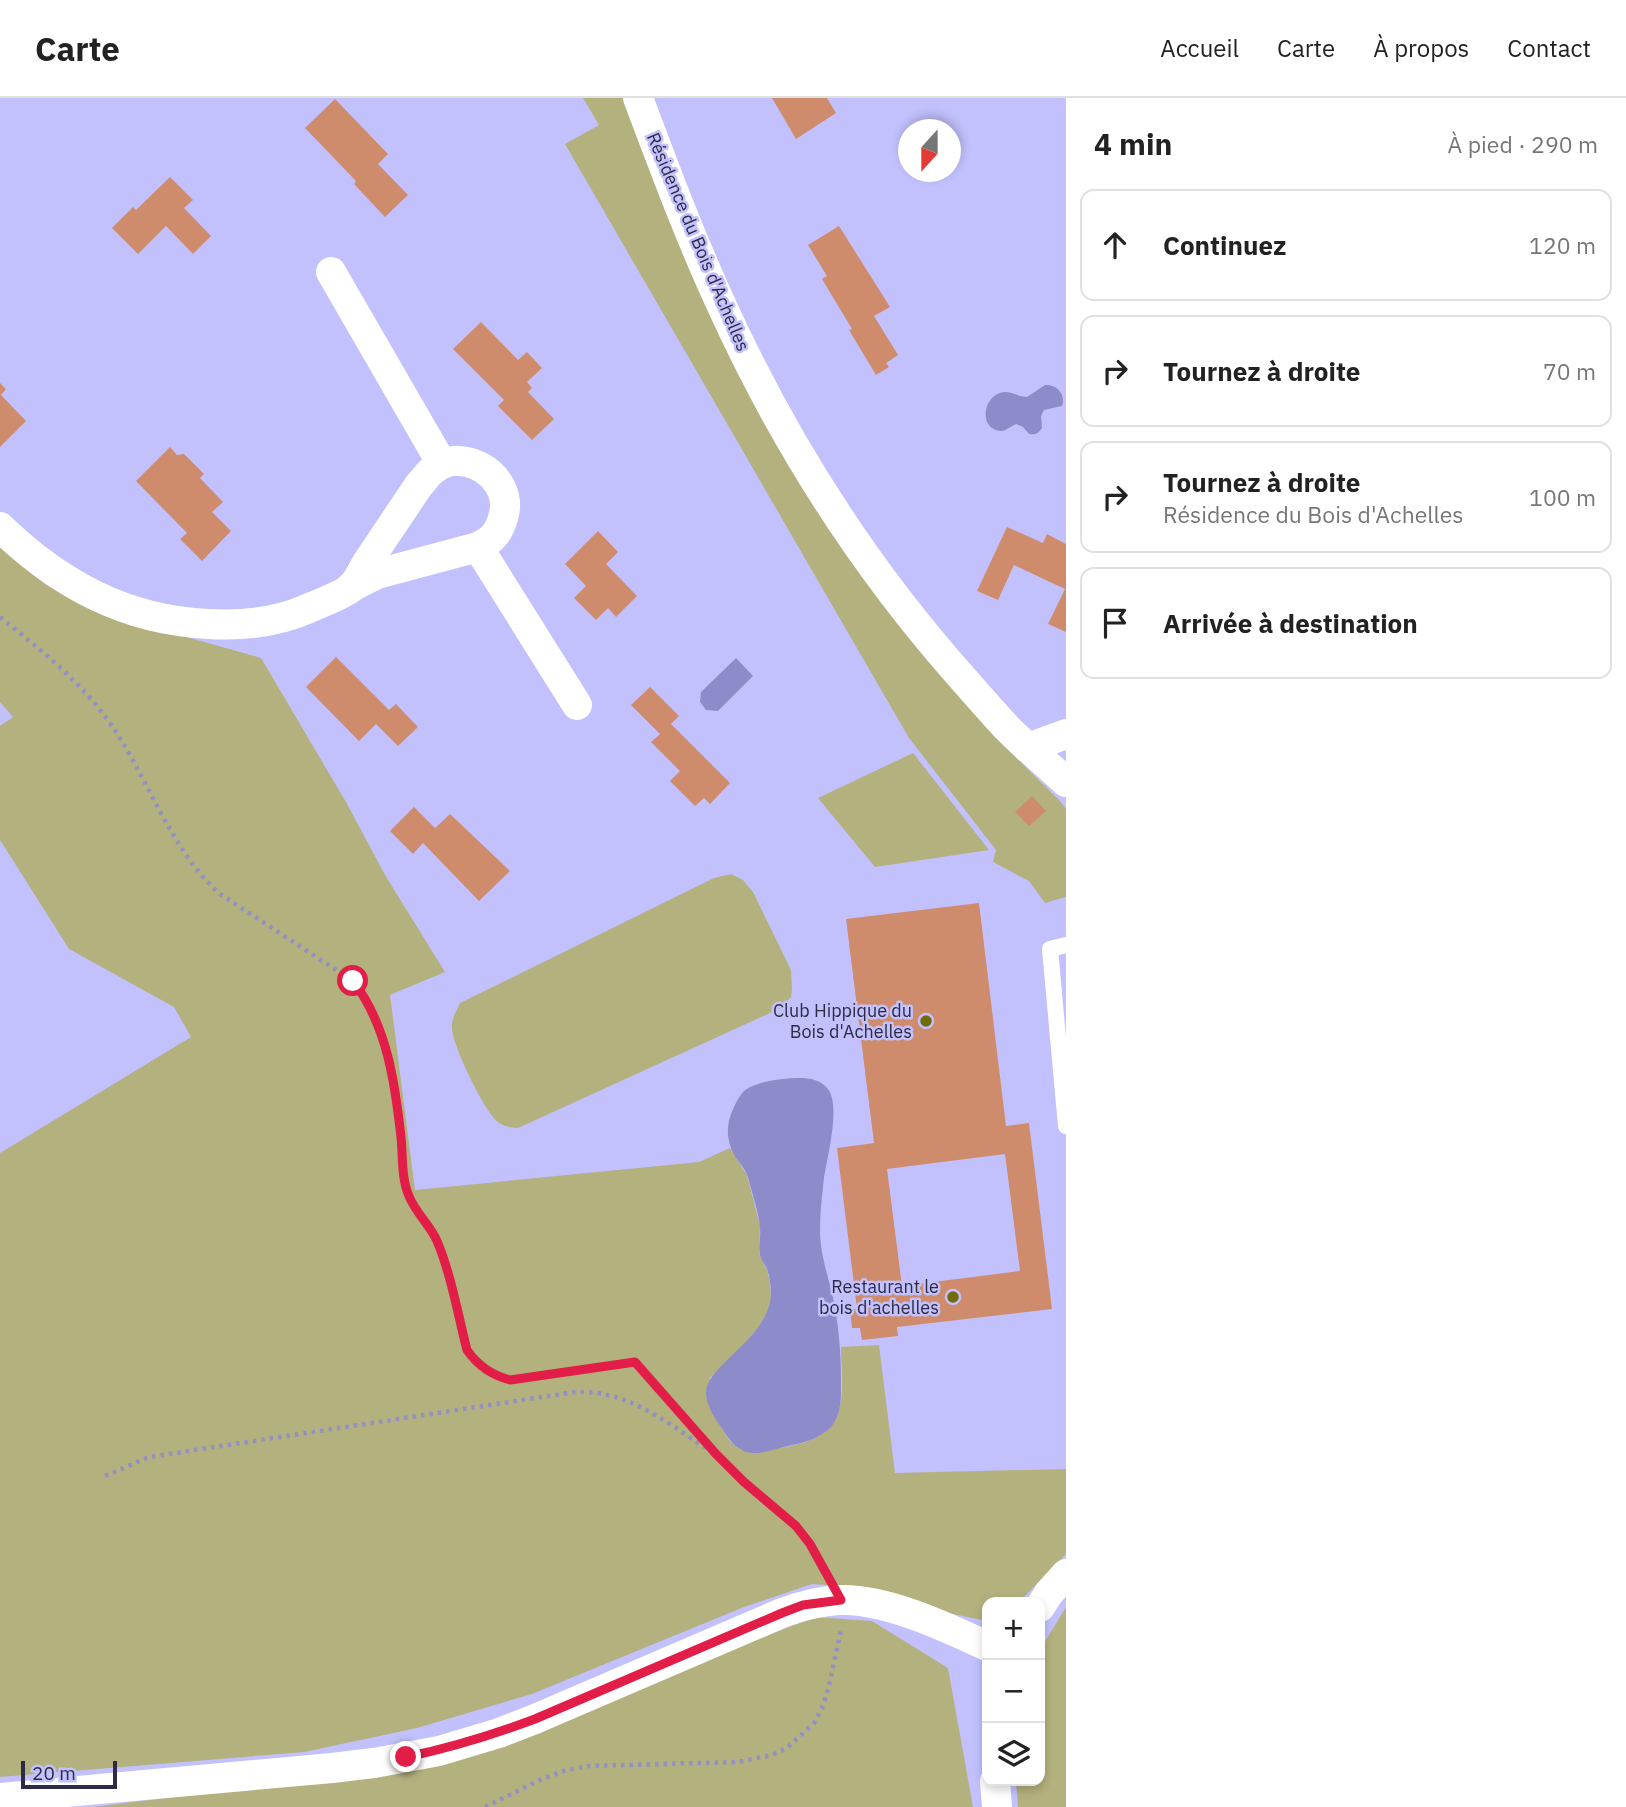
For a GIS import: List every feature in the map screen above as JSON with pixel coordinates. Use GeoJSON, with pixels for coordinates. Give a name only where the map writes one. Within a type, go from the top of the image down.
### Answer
{"type":"FeatureCollection","features":[{"type":"Feature","properties":{"kind":"street","name":"Résidence du Bois d'Achelles"},"geometry":{"type":"LineString","coordinates":[[638,98],[721,305],[804,461],[860,549],[937,650],[1028,748],[1066,782]]}},
{"type":"Feature","properties":{"kind":"street"},"geometry":{"type":"LineString","coordinates":[[331,272],[442,464]]}},
{"type":"Feature","properties":{"kind":"street"},"geometry":{"type":"LineString","coordinates":[[0,527],[66,580],[124,609],[172,621],[227,625],[258,623],[298,613],[351,587],[377,574],[478,547],[492,538],[499,528],[506,504],[504,492],[496,479],[486,469],[458,461],[442,464],[432,470],[419,485],[351,587]]}},
{"type":"Feature","properties":{"kind":"street"},"geometry":{"type":"LineString","coordinates":[[478,547],[577,705]]}},
{"type":"Feature","properties":{"kind":"street"},"geometry":{"type":"LineString","coordinates":[[1028,748],[1066,734]]}},
{"type":"Feature","properties":{"kind":"street"},"geometry":{"type":"LineString","coordinates":[[1045,1599],[1066,1574]]}},
{"type":"Feature","properties":{"kind":"street"},"geometry":{"type":"LineString","coordinates":[[0,1798],[363,1764],[439,1751],[535,1719],[792,1609],[813,1603],[841,1600],[877,1605],[921,1617],[982,1644]]}},
{"type":"Feature","properties":{"kind":"street"},"geometry":{"type":"LineString","coordinates":[[995,1786],[997,1807]]}},
{"type":"Feature","properties":{"kind":"lane"},"geometry":{"type":"LineString","coordinates":[[1066,946],[1050,949],[1066,1126]]}},
{"type":"Feature","properties":{"kind":"path"},"geometry":{"type":"LineString","coordinates":[[0,617],[62,668],[100,710],[127,750],[180,845],[205,881],[220,894],[353,981],[365,997],[381,1034],[395,1085],[404,1177],[409,1196],[437,1239],[467,1350],[474,1361],[496,1376],[510,1380],[635,1362],[716,1454],[796,1526],[810,1544],[841,1600],[845,1615],[822,1708],[814,1723],[787,1748],[772,1755],[739,1762],[589,1766],[567,1770],[485,1807]]}},
{"type":"Feature","properties":{"kind":"path"},"geometry":{"type":"LineString","coordinates":[[105,1476],[149,1457],[575,1392],[607,1394],[648,1410],[716,1454]]}},
{"type":"Feature","properties":{"kind":"shaded area"},"geometry":{"type":"Polygon","coordinates":[[[583,98],[627,98],[715,323],[761,418],[835,531],[997,739],[1066,809],[1066,897],[1045,903],[1029,881],[993,862],[996,850],[909,738],[565,144],[599,125],[583,98]]]}},
{"type":"Feature","properties":{"kind":"shaded area"},"geometry":{"type":"Polygon","coordinates":[[[1045,385],[1060,391],[1063,402],[1062,406],[1044,410],[1041,416],[1042,428],[1038,433],[1029,434],[1016,424],[1001,431],[989,425],[986,412],[991,399],[997,394],[1008,392],[1027,397],[1045,385]]]}},
{"type":"Feature","properties":{"kind":"shaded area"},"geometry":{"type":"Polygon","coordinates":[[[0,547],[46,585],[87,606],[261,658],[346,802],[385,875],[445,972],[390,995],[415,1190],[699,1162],[730,1148],[747,1175],[760,1226],[759,1253],[767,1270],[771,1299],[759,1327],[710,1378],[709,1407],[729,1440],[741,1450],[768,1449],[797,1445],[823,1434],[832,1425],[840,1405],[841,1347],[879,1345],[895,1473],[1066,1469],[1066,1554],[1024,1597],[982,1597],[982,1620],[924,1608],[856,1587],[812,1584],[744,1607],[532,1694],[417,1728],[304,1752],[0,1777],[0,1153],[191,1037],[174,1007],[69,949],[0,840],[0,726],[13,717],[0,702],[0,547]]]}},
{"type":"Feature","properties":{"kind":"shaded area"},"geometry":{"type":"Polygon","coordinates":[[[736,658],[753,676],[718,711],[706,710],[700,702],[701,692],[736,658]]]}},
{"type":"Feature","properties":{"kind":"shaded area"},"geometry":{"type":"Polygon","coordinates":[[[913,753],[989,850],[875,867],[818,798],[913,753]]]}},
{"type":"Feature","properties":{"kind":"shaded area"},"geometry":{"type":"Polygon","coordinates":[[[731,874],[743,880],[753,892],[791,970],[791,997],[781,1008],[518,1128],[498,1122],[478,1092],[463,1063],[454,1037],[452,1022],[460,1003],[714,878],[731,874]]]}},
{"type":"Feature","properties":{"kind":"shaded area"},"geometry":{"type":"Polygon","coordinates":[[[808,1078],[822,1083],[828,1089],[833,1107],[820,1239],[838,1329],[840,1405],[831,1427],[816,1437],[766,1452],[752,1453],[742,1450],[730,1440],[711,1412],[706,1394],[708,1383],[715,1373],[759,1325],[767,1311],[771,1295],[769,1275],[759,1252],[757,1210],[748,1177],[731,1150],[728,1126],[736,1102],[749,1088],[770,1081],[808,1078]]]}},
{"type":"Feature","properties":{"kind":"shaded area"},"geometry":{"type":"Polygon","coordinates":[[[1066,1607],[1066,1807],[1018,1807],[1016,1786],[1045,1786],[1045,1642],[1066,1607]]]}},
{"type":"Feature","properties":{"kind":"shaded area"},"geometry":{"type":"Polygon","coordinates":[[[815,1617],[872,1621],[948,1668],[973,1807],[93,1807],[283,1784],[653,1680],[815,1617]]]}},
{"type":"Feature","properties":{"kind":"building"},"geometry":{"type":"Polygon","coordinates":[[[772,98],[827,98],[836,113],[796,139],[772,98]]]}},
{"type":"Feature","properties":{"kind":"building"},"geometry":{"type":"Polygon","coordinates":[[[335,99],[388,154],[378,164],[408,195],[385,217],[354,184],[356,181],[305,128],[335,99]]]}},
{"type":"Feature","properties":{"kind":"building"},"geometry":{"type":"Polygon","coordinates":[[[170,177],[193,200],[184,208],[211,236],[193,254],[166,226],[138,254],[112,228],[133,207],[136,210],[170,177]]]}},
{"type":"Feature","properties":{"kind":"building"},"geometry":{"type":"Polygon","coordinates":[[[839,226],[890,307],[874,316],[898,355],[886,363],[889,367],[876,375],[822,279],[827,276],[808,245],[839,226]]]}},
{"type":"Feature","properties":{"kind":"building"},"geometry":{"type":"Polygon","coordinates":[[[481,322],[518,360],[527,352],[542,368],[527,382],[532,388],[528,392],[554,419],[532,440],[498,406],[504,400],[453,349],[481,322]]]}},
{"type":"Feature","properties":{"kind":"building"},"geometry":{"type":"Polygon","coordinates":[[[0,383],[6,389],[1,395],[26,421],[0,447],[0,383]]]}},
{"type":"Feature","properties":{"kind":"building"},"geometry":{"type":"Polygon","coordinates":[[[170,447],[177,455],[184,454],[204,474],[200,478],[223,502],[212,512],[231,531],[202,561],[180,539],[187,533],[136,481],[170,447]]]}},
{"type":"Feature","properties":{"kind":"building"},"geometry":{"type":"Polygon","coordinates":[[[1007,527],[1043,543],[1047,534],[1066,544],[1066,632],[1048,624],[1065,589],[1014,565],[998,600],[977,591],[1007,527]]]}},
{"type":"Feature","properties":{"kind":"building"},"geometry":{"type":"Polygon","coordinates":[[[598,531],[618,552],[606,564],[637,596],[616,617],[608,608],[596,620],[574,598],[586,586],[565,564],[598,531]]]}},
{"type":"Feature","properties":{"kind":"building"},"geometry":{"type":"Polygon","coordinates":[[[336,657],[389,710],[396,704],[418,727],[398,746],[376,724],[359,741],[306,687],[336,657]]]}},
{"type":"Feature","properties":{"kind":"building"},"geometry":{"type":"Polygon","coordinates":[[[650,687],[679,716],[671,724],[730,783],[710,804],[704,798],[695,806],[670,781],[680,771],[651,742],[660,734],[631,705],[650,687]]]}},
{"type":"Feature","properties":{"kind":"building"},"geometry":{"type":"Polygon","coordinates":[[[1032,796],[1046,811],[1029,826],[1015,812],[1032,796]]]}},
{"type":"Feature","properties":{"kind":"building"},"geometry":{"type":"Polygon","coordinates":[[[414,807],[435,828],[450,814],[510,871],[479,901],[423,843],[413,854],[390,831],[414,807]]]}},
{"type":"Feature","properties":{"kind":"building","name":"Club Hippique du Bois d'Achelles"},"geometry":{"type":"Polygon","coordinates":[[[979,903],[1006,1126],[1029,1123],[1052,1309],[897,1327],[898,1336],[862,1340],[860,1328],[852,1328],[850,1310],[857,1309],[837,1148],[874,1143],[846,919],[979,903]],[[1005,1154],[887,1169],[902,1286],[1020,1271],[1005,1154]]]}},
{"type":"Feature","properties":{"kind":"place","name":"Club Hippique du Bois d'Achelles"},"geometry":{"type":"Point","coordinates":[926,1021]}},
{"type":"Feature","properties":{"kind":"place","name":"Restaurant le bois d'achelles"},"geometry":{"type":"Point","coordinates":[953,1297]}},
{"type":"Feature","properties":{"kind":"route"},"geometry":{"type":"LineString","coordinates":[[353,981],[375,1016],[395,1085],[404,1177],[409,1196],[437,1239],[467,1350],[474,1361],[496,1376],[510,1380],[635,1362],[716,1454],[796,1526],[810,1544],[841,1600],[803,1605],[782,1613],[499,1733],[439,1751],[406,1757]]}}]}
